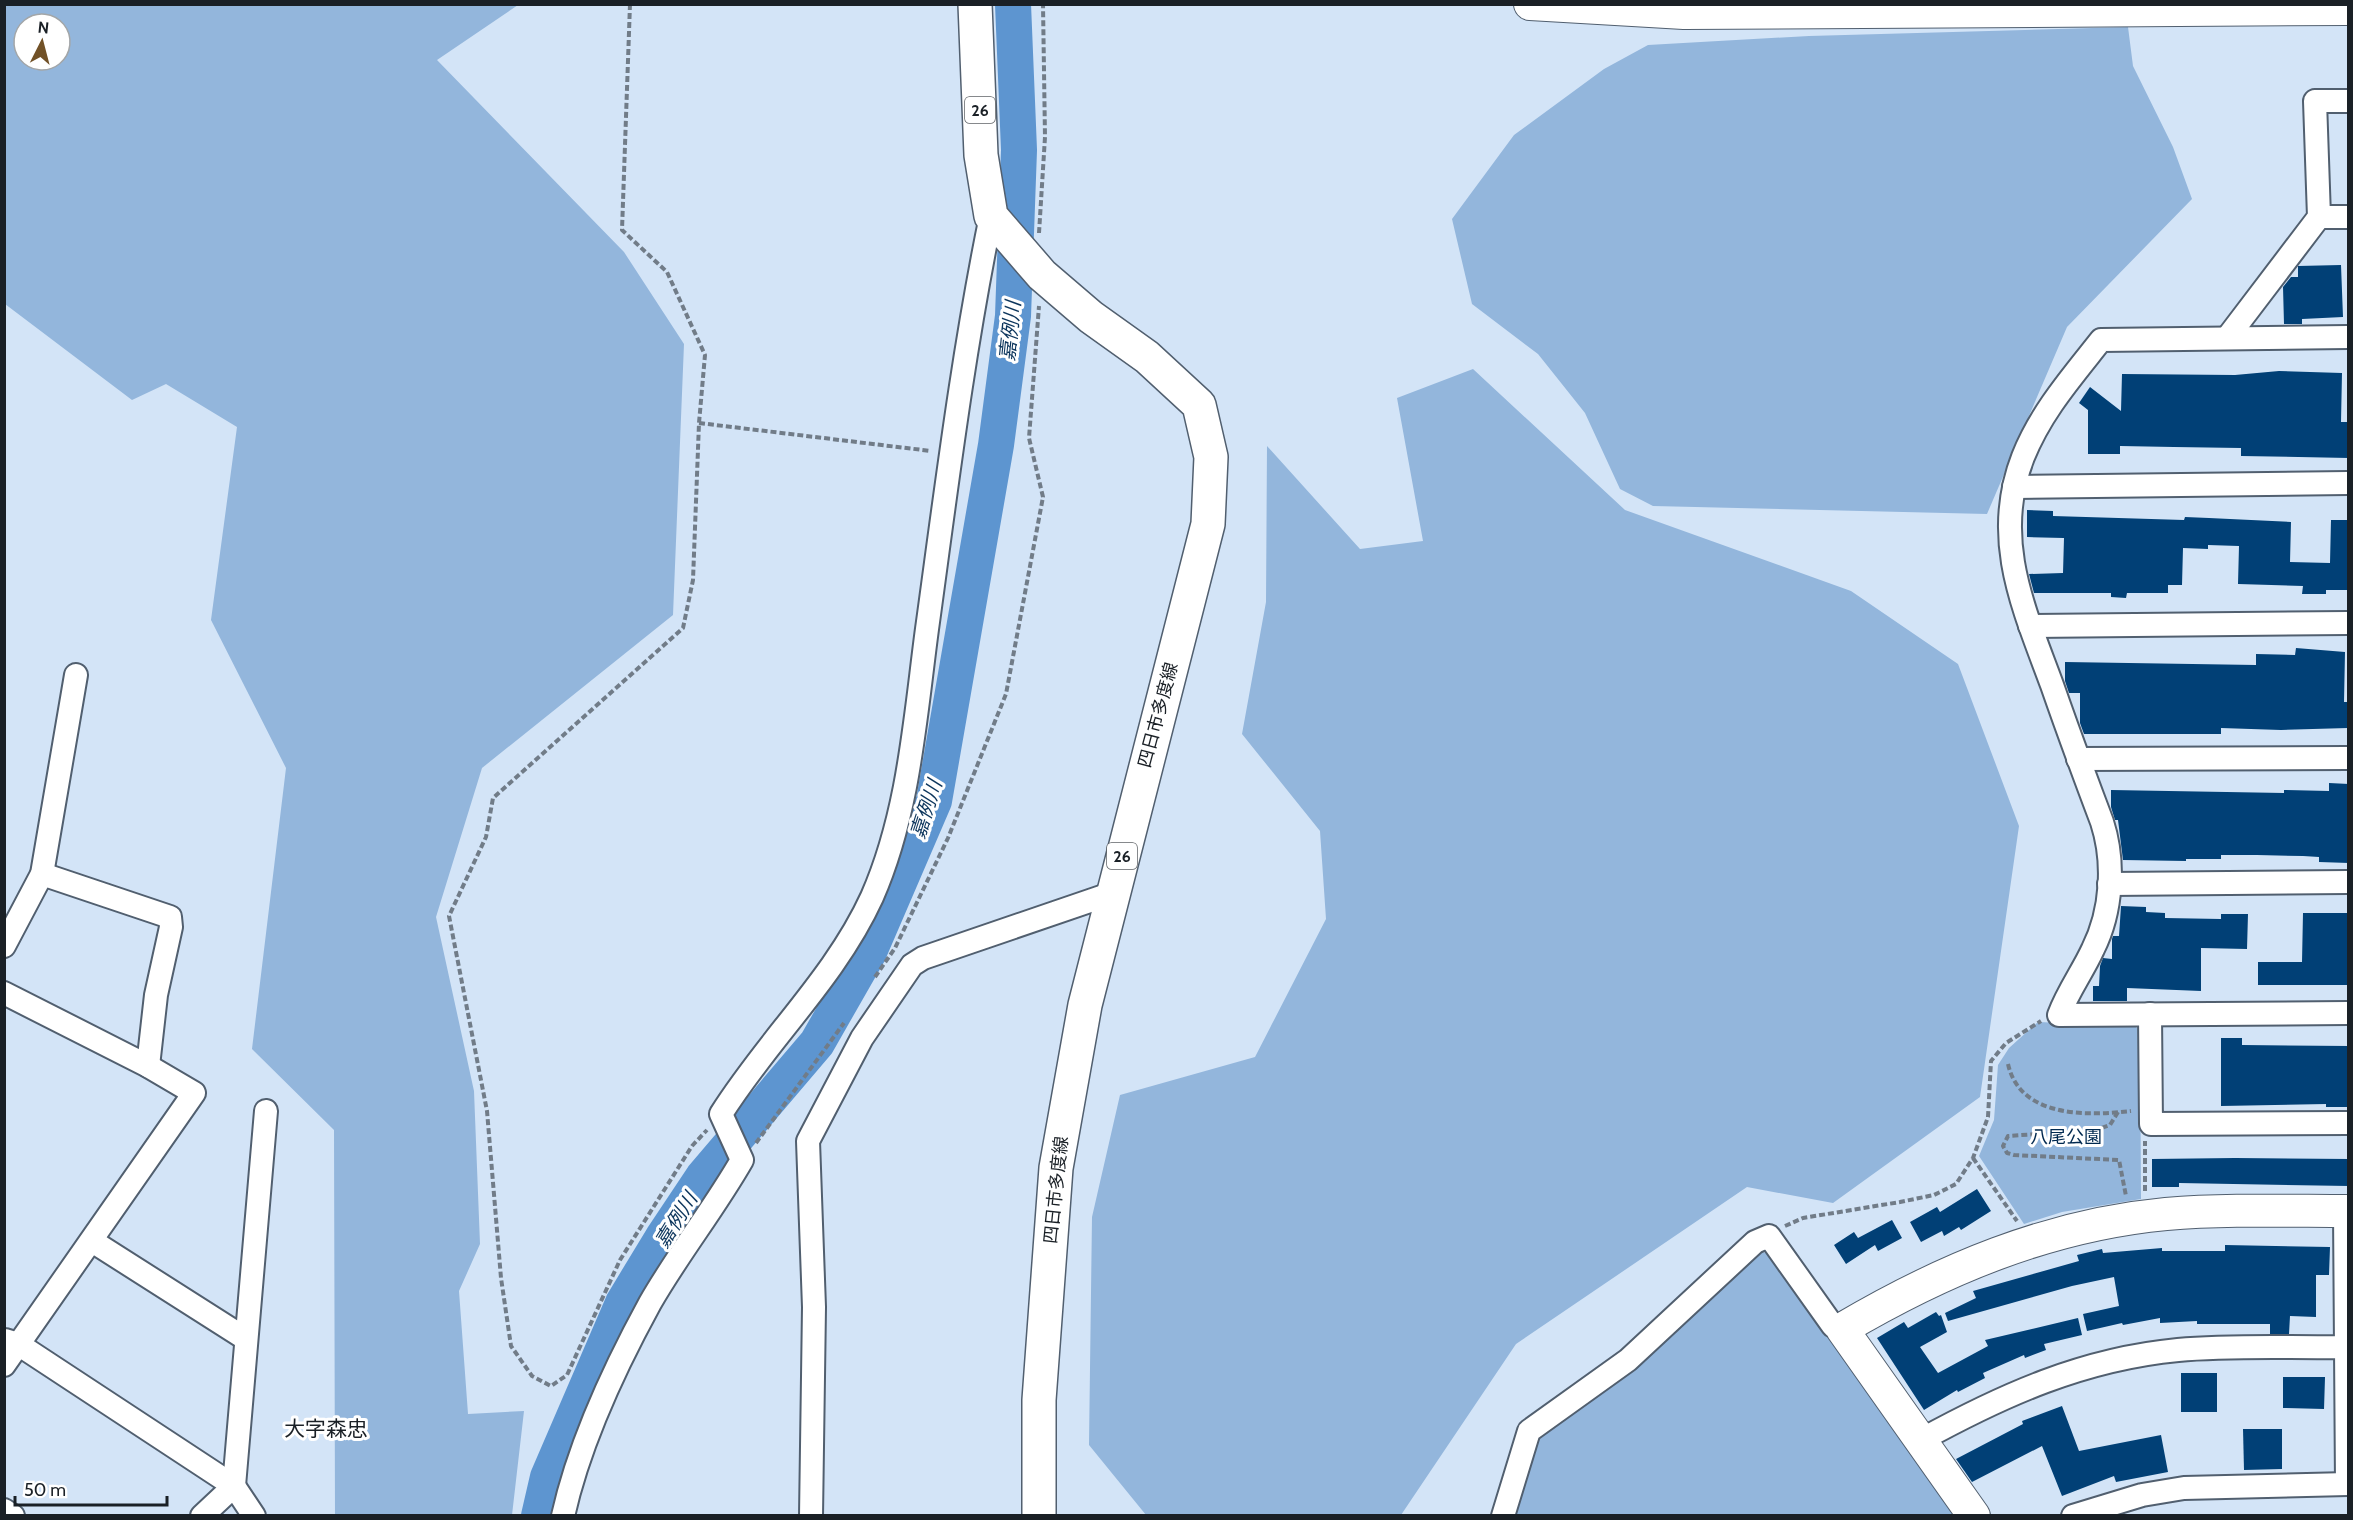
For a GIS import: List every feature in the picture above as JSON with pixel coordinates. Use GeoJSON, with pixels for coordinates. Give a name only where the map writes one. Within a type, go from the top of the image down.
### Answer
{"type":"FeatureCollection","features":[{"type":"Feature","properties":{"kind":"main road","name":"26"},"geometry":{"type":"LineString","coordinates":[[975,4],[981,155],[991,216]]}},
{"type":"Feature","properties":{"kind":"main road"},"geometry":{"type":"LineString","coordinates":[[1530,4],[1684,14],[1849,8],[2335,8]]}},
{"type":"Feature","properties":{"kind":"main road","name":"四日市多度線"},"geometry":{"type":"LineString","coordinates":[[991,216],[1042,274],[1091,317],[1147,357],[1199,405],[1211,457],[1208,524],[1085,1005],[1056,1168],[1039,1400],[1040,1515]]}},
{"type":"Feature","properties":{"kind":"main road"},"geometry":{"type":"LineString","coordinates":[[1974,1515],[1842,1329],[1939,1275],[1977,1259],[2138,1212],[2347,1211]]}},
{"type":"Feature","properties":{"kind":"street"},"geometry":{"type":"LineString","coordinates":[[2227,338],[2319,217],[2315,102],[2349,101]]}},
{"type":"Feature","properties":{"kind":"street"},"geometry":{"type":"LineString","coordinates":[[563,1515],[568,1493],[608,1389],[651,1303],[742,1160],[722,1114],[737,1089],[830,971],[855,929],[885,863],[901,806],[914,727],[970,319],[991,216]]}},
{"type":"Feature","properties":{"kind":"street"},"geometry":{"type":"LineString","coordinates":[[2319,217],[2349,217]]}},
{"type":"Feature","properties":{"kind":"street"},"geometry":{"type":"LineString","coordinates":[[2349,337],[2101,340],[2047,410],[2023,458],[2014,487],[2010,525],[2011,551],[2019,598],[2106,836],[2109,884],[2105,920],[2094,948],[2068,992],[2059,1015],[2349,1013]]}},
{"type":"Feature","properties":{"kind":"street"},"geometry":{"type":"LineString","coordinates":[[2014,487],[2349,483]]}},
{"type":"Feature","properties":{"kind":"street"},"geometry":{"type":"LineString","coordinates":[[2030,626],[2349,623]]}},
{"type":"Feature","properties":{"kind":"street"},"geometry":{"type":"LineString","coordinates":[[4,946],[42,874],[76,675]]}},
{"type":"Feature","properties":{"kind":"street"},"geometry":{"type":"LineString","coordinates":[[2078,759],[2349,758]]}},
{"type":"Feature","properties":{"kind":"street"},"geometry":{"type":"LineString","coordinates":[[42,874],[170,918],[171,927],[156,995],[148,1066]]}},
{"type":"Feature","properties":{"kind":"street"},"geometry":{"type":"LineString","coordinates":[[2109,884],[2349,882]]}},
{"type":"Feature","properties":{"kind":"street"},"geometry":{"type":"LineString","coordinates":[[811,1515],[814,1307],[808,1141],[862,1038],[912,965],[923,958],[1113,893]]}},
{"type":"Feature","properties":{"kind":"street"},"geometry":{"type":"LineString","coordinates":[[4,993],[148,1066],[194,1093],[92,1241],[11,1342],[4,1365]]}},
{"type":"Feature","properties":{"kind":"street"},"geometry":{"type":"LineString","coordinates":[[2150,1014],[2150,1116],[2349,1124]]}},
{"type":"Feature","properties":{"kind":"street"},"geometry":{"type":"LineString","coordinates":[[202,1515],[234,1486],[266,1111]]}},
{"type":"Feature","properties":{"kind":"street"},"geometry":{"type":"LineString","coordinates":[[2073,1515],[2142,1495],[2184,1488],[2348,1484],[2347,1211]]}},
{"type":"Feature","properties":{"kind":"street"},"geometry":{"type":"LineString","coordinates":[[1503,1515],[1529,1431],[1628,1360],[1755,1242],[1769,1236],[1833,1326],[1842,1329]]}},
{"type":"Feature","properties":{"kind":"street"},"geometry":{"type":"LineString","coordinates":[[92,1241],[246,1339]]}},
{"type":"Feature","properties":{"kind":"street"},"geometry":{"type":"LineString","coordinates":[[11,1342],[234,1486],[254,1515]]}},
{"type":"Feature","properties":{"kind":"street"},"geometry":{"type":"LineString","coordinates":[[1922,1440],[2001,1398],[2040,1382],[2109,1362],[2177,1350],[2347,1347]]}},
{"type":"Feature","properties":{"kind":"street"},"geometry":{"type":"LineString","coordinates":[[4,1510],[13,1515]]}},
{"type":"Feature","properties":{"kind":"path"},"geometry":{"type":"LineString","coordinates":[[630,4],[622,230],[667,272],[705,355],[699,423],[693,580],[683,628],[493,798],[486,837],[449,916],[487,1111],[501,1278],[511,1346],[532,1377],[551,1386],[567,1375],[620,1260],[692,1146],[722,1114]]}},
{"type":"Feature","properties":{"kind":"path"},"geometry":{"type":"LineString","coordinates":[[1041,193],[1045,137],[1043,4]]}},
{"type":"Feature","properties":{"kind":"path"},"geometry":{"type":"LineString","coordinates":[[869,986],[895,948],[948,838],[1006,694],[1043,497],[1029,438],[1042,274]]}},
{"type":"Feature","properties":{"kind":"path"},"geometry":{"type":"LineString","coordinates":[[699,423],[952,453]]}},
{"type":"Feature","properties":{"kind":"path"},"geometry":{"type":"LineString","coordinates":[[742,1160],[818,1061],[850,1014]]}},
{"type":"Feature","properties":{"kind":"path"},"geometry":{"type":"LineString","coordinates":[[1769,1236],[1803,1218],[1935,1195],[1956,1184],[1973,1158],[1988,1117],[1991,1061],[2006,1043],[2038,1023],[2059,1015]]}},
{"type":"Feature","properties":{"kind":"path"},"geometry":{"type":"LineString","coordinates":[[2008,1064],[2020,1090],[2037,1103],[2061,1111],[2118,1112],[2150,1116],[2145,1134],[2138,1212]]}},
{"type":"Feature","properties":{"kind":"path"},"geometry":{"type":"LineString","coordinates":[[2118,1112],[2109,1125],[2096,1130],[2008,1136],[2003,1146],[2007,1153],[2014,1155],[2119,1160],[2138,1212]]}},
{"type":"Feature","properties":{"kind":"path"},"geometry":{"type":"LineString","coordinates":[[1973,1158],[2023,1230],[2029,1243]]}},
{"type":"Feature","properties":{"kind":"green space"},"geometry":{"type":"Polygon","coordinates":[[[4,5],[518,5],[437,60],[624,252],[684,344],[673,615],[482,768],[436,917],[474,1091],[480,1244],[459,1291],[468,1414],[524,1411],[512,1515],[335,1515],[334,1130],[252,1049],[286,768],[211,620],[237,427],[166,384],[132,400],[5,304],[4,5]]]}},
{"type":"Feature","properties":{"kind":"green space"},"geometry":{"type":"Polygon","coordinates":[[[2128,27],[2133,66],[2173,147],[2192,199],[2067,327],[1987,514],[1653,506],[1620,489],[1585,413],[1538,354],[1472,304],[1452,219],[1514,135],[1604,69],[1648,45],[1809,36],[2128,27]]]}},
{"type":"Feature","properties":{"kind":"green space"},"geometry":{"type":"Polygon","coordinates":[[[1473,369],[1625,510],[1851,591],[1958,664],[2019,826],[1980,1097],[1833,1203],[1747,1187],[1516,1344],[1401,1515],[1146,1515],[1089,1445],[1092,1217],[1120,1095],[1255,1057],[1326,919],[1320,831],[1242,734],[1266,602],[1267,446],[1360,549],[1423,541],[1397,398],[1473,369]]]}},
{"type":"Feature","properties":{"kind":"green space","name":"八尾公園"},"geometry":{"type":"Polygon","coordinates":[[[2038,1022],[2135,1026],[2140,1031],[2141,1199],[2062,1212],[2024,1224],[1979,1156],[1994,1120],[1998,1065],[2009,1048],[2038,1022]]]}},
{"type":"Feature","properties":{"kind":"green space"},"geometry":{"type":"Polygon","coordinates":[[[1762,1252],[1770,1254],[1954,1515],[1516,1516],[1538,1437],[1626,1376],[1762,1252]]]}},
{"type":"Feature","properties":{"kind":"building"},"geometry":{"type":"Polygon","coordinates":[[[2341,265],[2343,317],[2302,319],[2302,324],[2284,324],[2283,287],[2291,277],[2298,277],[2298,266],[2341,265]]]}},
{"type":"Feature","properties":{"kind":"building"},"geometry":{"type":"Polygon","coordinates":[[[2279,371],[2342,373],[2341,422],[2349,422],[2349,458],[2241,456],[2241,448],[2120,446],[2120,454],[2088,454],[2088,410],[2079,403],[2090,387],[2121,411],[2122,374],[2235,375],[2279,371]]]}},
{"type":"Feature","properties":{"kind":"building"},"geometry":{"type":"Polygon","coordinates":[[[2027,510],[2053,511],[2053,516],[2184,520],[2185,517],[2291,522],[2290,562],[2330,563],[2331,520],[2349,520],[2349,590],[2326,590],[2326,594],[2302,594],[2303,586],[2238,584],[2239,546],[2208,545],[2208,549],[2183,548],[2182,585],[2168,585],[2168,593],[2127,593],[2126,598],[2111,597],[2111,593],[2034,593],[2029,574],[2063,573],[2064,538],[2027,537],[2027,510]]]}},
{"type":"Feature","properties":{"kind":"building"},"geometry":{"type":"Polygon","coordinates":[[[2296,648],[2345,652],[2344,702],[2348,702],[2348,728],[2281,730],[2221,728],[2221,734],[2084,734],[2080,723],[2080,693],[2069,693],[2065,681],[2065,662],[2256,665],[2256,654],[2295,655],[2296,648]]]}},
{"type":"Feature","properties":{"kind":"building"},"geometry":{"type":"Polygon","coordinates":[[[2329,783],[2349,784],[2349,863],[2319,862],[2319,857],[2257,855],[2221,855],[2221,859],[2186,859],[2186,861],[2123,860],[2118,820],[2115,820],[2111,807],[2111,790],[2284,793],[2284,790],[2329,791],[2329,783]]]}},
{"type":"Feature","properties":{"kind":"building"},"geometry":{"type":"Polygon","coordinates":[[[2121,906],[2146,907],[2146,912],[2165,913],[2165,918],[2221,919],[2221,914],[2248,914],[2247,949],[2201,948],[2201,991],[2127,988],[2127,1001],[2093,1001],[2093,986],[2099,986],[2100,966],[2103,958],[2112,959],[2112,939],[2113,936],[2119,936],[2121,906]]]}},
{"type":"Feature","properties":{"kind":"building"},"geometry":{"type":"Polygon","coordinates":[[[2303,913],[2349,913],[2349,985],[2258,985],[2258,962],[2302,962],[2303,913]]]}},
{"type":"Feature","properties":{"kind":"building"},"geometry":{"type":"Polygon","coordinates":[[[2221,1038],[2242,1038],[2242,1045],[2349,1046],[2349,1107],[2326,1107],[2326,1104],[2221,1106],[2221,1038]]]}},
{"type":"Feature","properties":{"kind":"building"},"geometry":{"type":"Polygon","coordinates":[[[2152,1159],[2349,1159],[2349,1186],[2179,1183],[2179,1187],[2152,1187],[2152,1159]]]}},
{"type":"Feature","properties":{"kind":"building"},"geometry":{"type":"Polygon","coordinates":[[[1977,1189],[1991,1211],[1961,1230],[1959,1227],[1944,1236],[1942,1231],[1921,1242],[1910,1222],[1937,1207],[1940,1212],[1977,1189]]]}},
{"type":"Feature","properties":{"kind":"building"},"geometry":{"type":"Polygon","coordinates":[[[1892,1220],[1902,1238],[1878,1251],[1875,1245],[1846,1264],[1834,1245],[1854,1232],[1858,1238],[1892,1220]]]}},
{"type":"Feature","properties":{"kind":"building"},"geometry":{"type":"Polygon","coordinates":[[[2225,1245],[2330,1247],[2329,1275],[2316,1275],[2316,1317],[2290,1316],[2289,1334],[2270,1334],[2270,1324],[2197,1324],[2197,1321],[2160,1323],[2160,1318],[2087,1331],[2083,1314],[2119,1306],[2114,1277],[2072,1286],[1948,1321],[1945,1313],[1976,1298],[1973,1291],[2079,1261],[2077,1255],[2102,1249],[2103,1253],[2162,1248],[2162,1251],[2225,1251],[2225,1245]]]}},
{"type":"Feature","properties":{"kind":"building"},"geometry":{"type":"Polygon","coordinates":[[[1936,1312],[1939,1316],[1941,1315],[1947,1332],[1920,1347],[1938,1373],[1988,1346],[1985,1340],[2078,1318],[2082,1335],[2044,1344],[2046,1350],[2025,1358],[2024,1355],[1983,1373],[1985,1378],[1958,1392],[1957,1390],[1924,1410],[1877,1338],[1904,1322],[1908,1328],[1936,1312]]]}},
{"type":"Feature","properties":{"kind":"building"},"geometry":{"type":"Polygon","coordinates":[[[2181,1373],[2217,1373],[2217,1412],[2181,1412],[2181,1373]]]}},
{"type":"Feature","properties":{"kind":"building"},"geometry":{"type":"Polygon","coordinates":[[[2283,1377],[2325,1377],[2324,1409],[2283,1408],[2283,1377]]]}},
{"type":"Feature","properties":{"kind":"building"},"geometry":{"type":"Polygon","coordinates":[[[2062,1406],[2079,1451],[2161,1435],[2168,1472],[2116,1482],[2114,1476],[2062,1496],[2042,1446],[1972,1482],[1956,1459],[2023,1424],[2022,1421],[2062,1406]]]}},
{"type":"Feature","properties":{"kind":"building"},"geometry":{"type":"Polygon","coordinates":[[[2243,1429],[2282,1429],[2282,1469],[2244,1470],[2243,1429]]]}},
{"type":"Feature","properties":{"kind":"waterway","name":"嘉例川"},"geometry":{"type":"LineString","coordinates":[[539,1516],[548,1477],[623,1303],[703,1177],[817,1043],[869,952],[934,801],[996,445],[1013,316],[1019,150],[1013,4]]}},
{"type":"Feature","properties":{"kind":"district","name":"大字森忠"},"geometry":{"type":"Point","coordinates":[326,1429]}}]}
